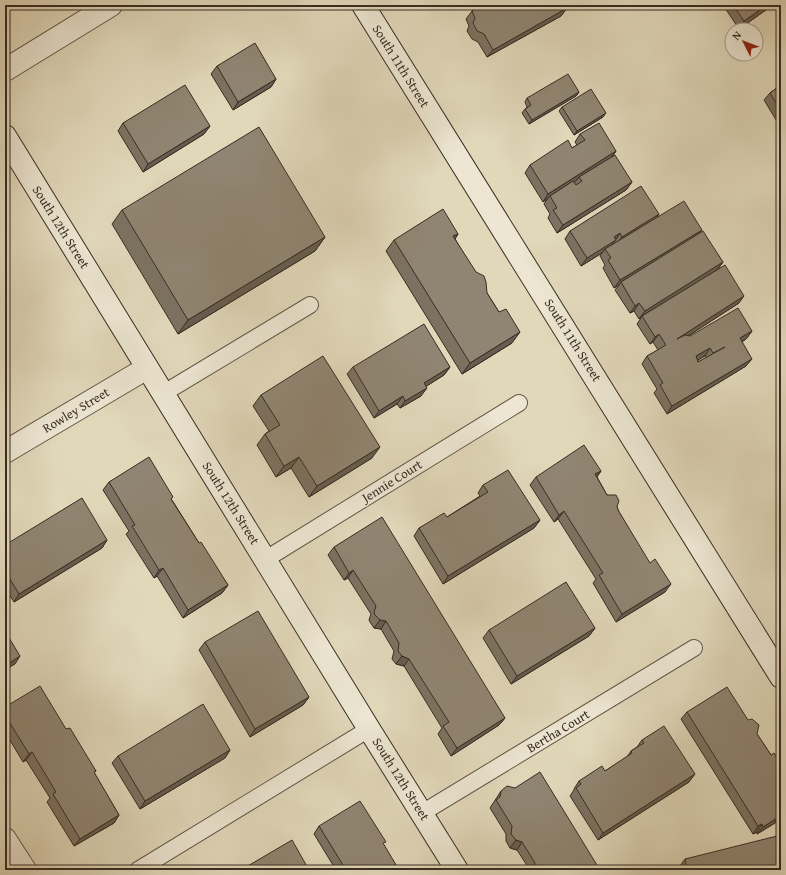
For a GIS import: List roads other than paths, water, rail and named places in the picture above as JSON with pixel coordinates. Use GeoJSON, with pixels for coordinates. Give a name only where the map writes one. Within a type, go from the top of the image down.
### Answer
{"type":"FeatureCollection","features":[{"type":"Feature","properties":{"kind":"street"},"geometry":{"type":"LineString","coordinates":[[5,70],[111,5]]}},
{"type":"Feature","properties":{"kind":"street","name":"South 11th Street"},"geometry":{"type":"LineString","coordinates":[[363,5],[781,677]]}},
{"type":"Feature","properties":{"kind":"street","name":"South 12th Street"},"geometry":{"type":"LineString","coordinates":[[5,136],[457,870]]}},
{"type":"Feature","properties":{"kind":"street","name":"Rowley Street"},"geometry":{"type":"LineString","coordinates":[[5,452],[147,368]]}},
{"type":"Feature","properties":{"kind":"street"},"geometry":{"type":"LineString","coordinates":[[5,839],[25,870]]}},
{"type":"Feature","properties":{"kind":"lane"},"geometry":{"type":"LineString","coordinates":[[164,393],[310,305]]}},
{"type":"Feature","properties":{"kind":"lane","name":"Jennie Court"},"geometry":{"type":"LineString","coordinates":[[266,559],[519,403]]}},
{"type":"Feature","properties":{"kind":"lane","name":"Bertha Court"},"geometry":{"type":"LineString","coordinates":[[422,813],[694,648]]}},
{"type":"Feature","properties":{"kind":"lane"},"geometry":{"type":"LineString","coordinates":[[138,870],[369,729]]}}]}
